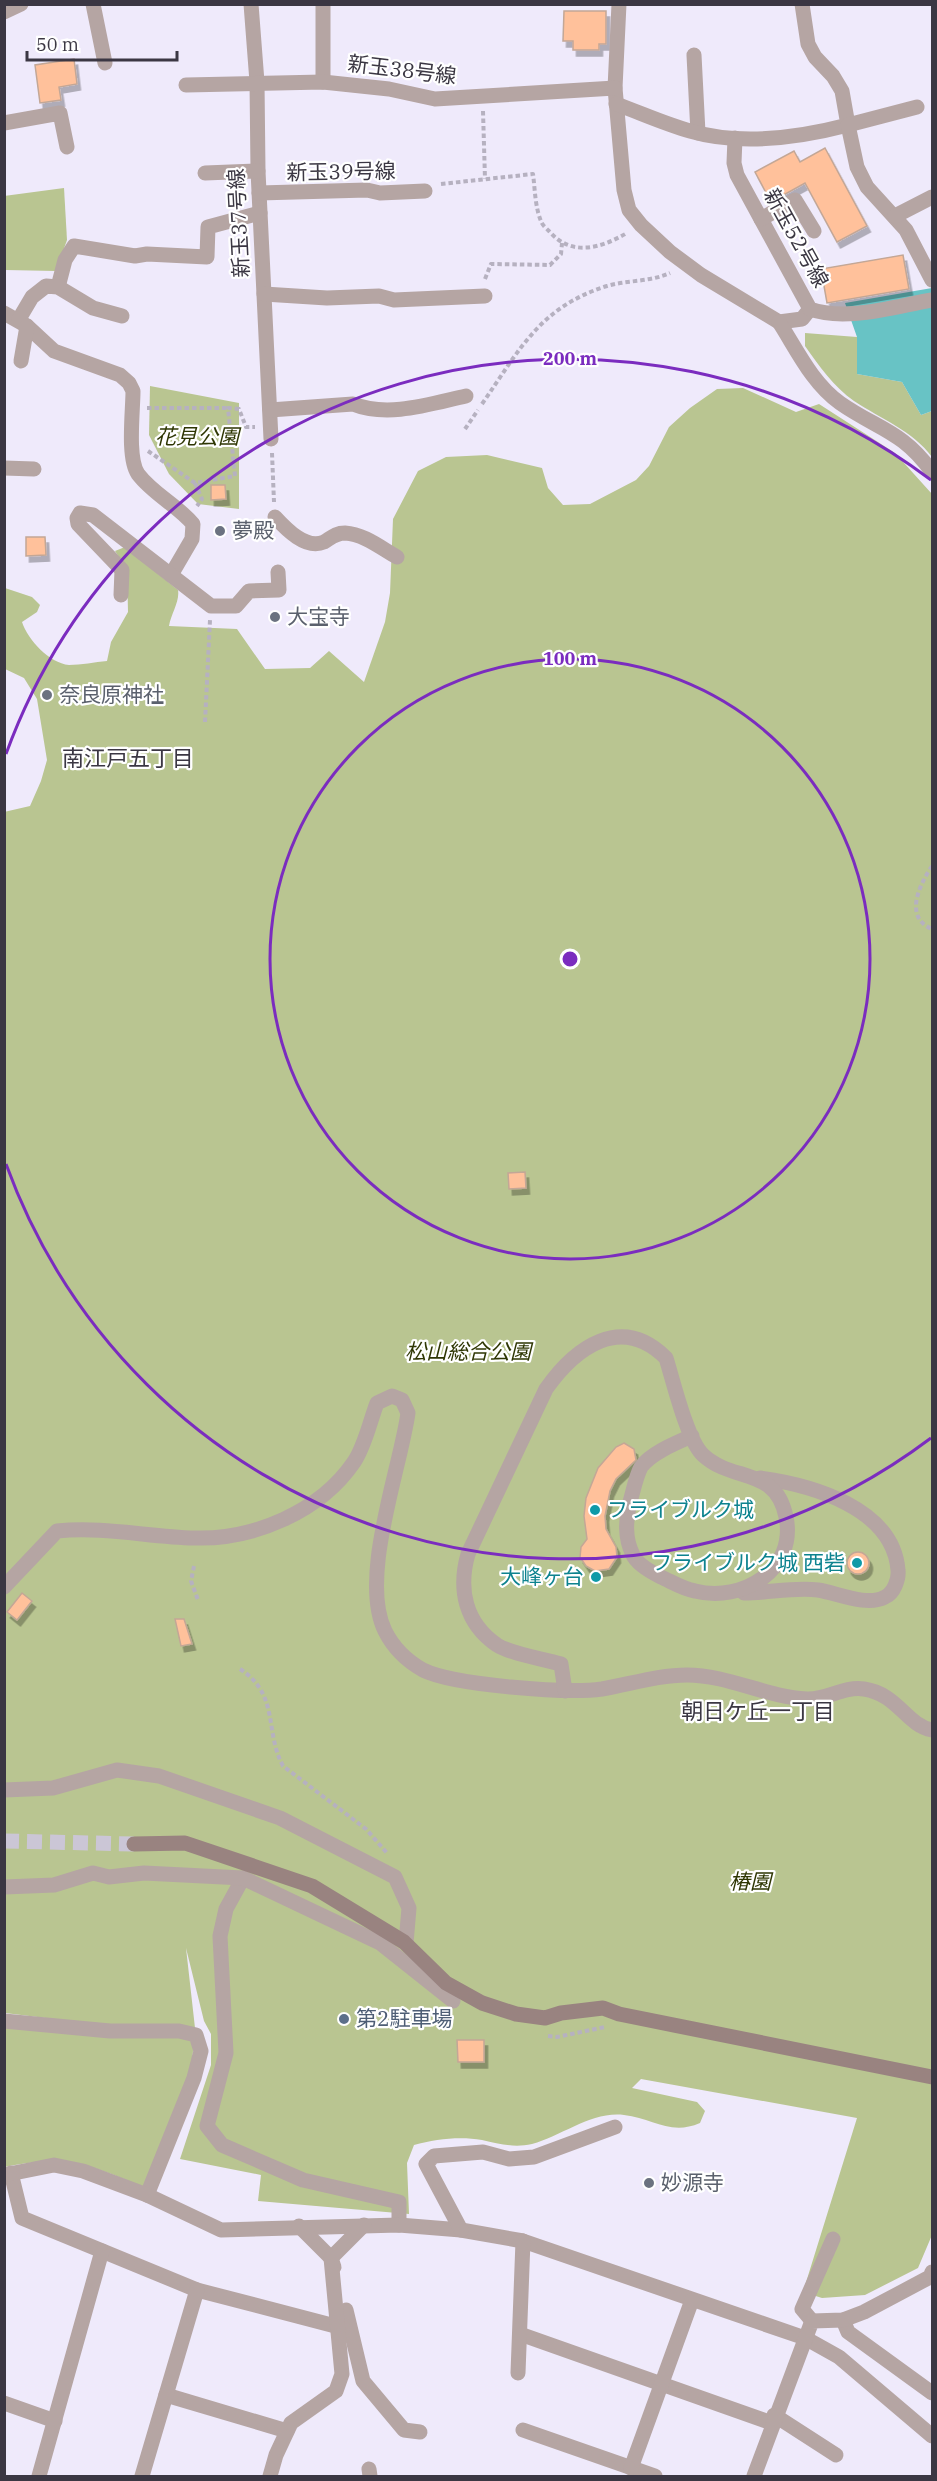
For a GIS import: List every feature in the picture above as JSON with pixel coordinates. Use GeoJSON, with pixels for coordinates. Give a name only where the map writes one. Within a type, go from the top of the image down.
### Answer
{"type":"FeatureCollection","features":[{"type":"Feature","properties":{"kind":"street"},"geometry":{"type":"LineString","coordinates":[[4,12],[21,4]]}},
{"type":"Feature","properties":{"kind":"street"},"geometry":{"type":"LineString","coordinates":[[93,4],[105,63]]}},
{"type":"Feature","properties":{"kind":"street","name":"新玉37号線"},"geometry":{"type":"LineString","coordinates":[[251,4],[257,82],[258,171],[271,439]]}},
{"type":"Feature","properties":{"kind":"street"},"geometry":{"type":"LineString","coordinates":[[323,82],[324,4]]}},
{"type":"Feature","properties":{"kind":"street"},"geometry":{"type":"LineString","coordinates":[[619,4],[615,88],[624,190],[629,210],[640,225],[683,261],[779,322],[823,388],[840,403],[905,441],[933,472]]}},
{"type":"Feature","properties":{"kind":"street"},"geometry":{"type":"LineString","coordinates":[[802,4],[808,44],[815,57],[833,76],[842,91],[856,167],[867,187],[906,230],[933,280]]}},
{"type":"Feature","properties":{"kind":"street"},"geometry":{"type":"LineString","coordinates":[[694,55],[698,133]]}},
{"type":"Feature","properties":{"kind":"street","name":"新玉38号線"},"geometry":{"type":"LineString","coordinates":[[186,85],[323,82],[388,89],[435,99],[615,88]]}},
{"type":"Feature","properties":{"kind":"street"},"geometry":{"type":"LineString","coordinates":[[616,104],[698,133],[735,138],[798,134],[848,125],[917,106]]}},
{"type":"Feature","properties":{"kind":"street"},"geometry":{"type":"LineString","coordinates":[[4,123],[60,113],[67,147]]}},
{"type":"Feature","properties":{"kind":"street","name":"新玉52号線"},"geometry":{"type":"LineString","coordinates":[[735,138],[734,163],[737,175],[810,309],[822,313],[856,312],[933,300]]}},
{"type":"Feature","properties":{"kind":"street"},"geometry":{"type":"LineString","coordinates":[[205,173],[258,171]]}},
{"type":"Feature","properties":{"kind":"street","name":"新玉39号線"},"geometry":{"type":"LineString","coordinates":[[259,193],[425,191]]}},
{"type":"Feature","properties":{"kind":"street"},"geometry":{"type":"LineString","coordinates":[[895,216],[933,197]]}},
{"type":"Feature","properties":{"kind":"street"},"geometry":{"type":"LineString","coordinates":[[761,219],[795,200],[814,231]]}},
{"type":"Feature","properties":{"kind":"street"},"geometry":{"type":"LineString","coordinates":[[58,287],[65,260],[74,246],[135,256],[147,254],[207,257],[208,227],[260,213]]}},
{"type":"Feature","properties":{"kind":"street"},"geometry":{"type":"LineString","coordinates":[[21,361],[23,323],[32,297],[46,286],[58,287],[93,308],[122,316]]}},
{"type":"Feature","properties":{"kind":"street"},"geometry":{"type":"LineString","coordinates":[[264,294],[327,298],[379,296],[394,300],[485,296]]}},
{"type":"Feature","properties":{"kind":"street"},"geometry":{"type":"LineString","coordinates":[[779,322],[802,319],[810,309]]}},
{"type":"Feature","properties":{"kind":"street"},"geometry":{"type":"LineString","coordinates":[[4,312],[23,323],[54,351],[120,375],[129,383],[133,391],[133,455],[136,471],[185,514],[193,524],[192,539],[171,575]]}},
{"type":"Feature","properties":{"kind":"street"},"geometry":{"type":"LineString","coordinates":[[270,410],[353,404],[365,409],[394,410],[466,396]]}},
{"type":"Feature","properties":{"kind":"street"},"geometry":{"type":"LineString","coordinates":[[4,468],[34,469]]}},
{"type":"Feature","properties":{"kind":"street"},"geometry":{"type":"LineString","coordinates":[[121,595],[122,570],[78,524],[77,518],[80,513],[93,515],[211,606],[236,606],[249,591],[279,590],[278,572]]}},
{"type":"Feature","properties":{"kind":"street"},"geometry":{"type":"LineString","coordinates":[[275,517],[293,534],[313,544],[323,542],[331,535],[345,533],[372,543],[397,557]]}},
{"type":"Feature","properties":{"kind":"street"},"geometry":{"type":"LineString","coordinates":[[564,1691],[561,1664],[499,1646],[478,1627],[468,1611],[462,1592],[463,1572],[468,1554],[546,1389],[561,1369],[589,1346],[615,1337],[634,1338],[651,1345],[666,1358],[692,1436],[702,1454],[717,1464],[760,1478],[796,1483],[838,1499],[863,1513],[882,1529],[896,1553],[898,1574],[892,1592],[883,1598],[859,1599],[817,1590],[696,1592],[653,1573],[633,1557],[625,1523],[642,1466],[669,1446],[692,1436]]}},
{"type":"Feature","properties":{"kind":"street"},"geometry":{"type":"LineString","coordinates":[[4,1587],[57,1531],[78,1529],[195,1539],[216,1538],[256,1530],[284,1519],[319,1497],[355,1461],[377,1402],[392,1395],[402,1400],[408,1413],[383,1528],[377,1605],[385,1631],[396,1648],[410,1662],[434,1675],[564,1691],[600,1689],[657,1677],[688,1675],[718,1678],[807,1699],[842,1689],[864,1689],[886,1696],[911,1719],[924,1728],[933,1730]]}},
{"type":"Feature","properties":{"kind":"street"},"geometry":{"type":"LineString","coordinates":[[726,1593],[748,1588],[766,1577],[784,1550],[787,1529],[783,1507],[773,1488],[760,1478]]}},
{"type":"Feature","properties":{"kind":"street"},"geometry":{"type":"LineString","coordinates":[[4,1790],[53,1788],[117,1770],[159,1776],[280,1818],[395,1876],[409,1908],[409,1932],[406,1943],[404,1942]]}},
{"type":"Feature","properties":{"kind":"street"},"geometry":{"type":"LineString","coordinates":[[134,1844],[185,1843],[312,1886],[404,1942],[446,1983],[482,2003],[516,2014],[544,2018],[561,2013],[603,2008],[619,2014],[731,2038],[933,2077]]}},
{"type":"Feature","properties":{"kind":"street"},"geometry":{"type":"LineString","coordinates":[[4,1887],[54,1886],[93,1872],[109,1877],[144,1873],[243,1878],[380,1943],[453,2001]]}},
{"type":"Feature","properties":{"kind":"street"},"geometry":{"type":"LineString","coordinates":[[243,1878],[226,1909],[220,1936],[226,2054],[207,2126],[222,2145],[303,2180],[399,2202],[399,2225]]}},
{"type":"Feature","properties":{"kind":"street"},"geometry":{"type":"LineString","coordinates":[[4,2021],[110,2031],[179,2031],[196,2034],[200,2043],[198,2064],[147,2195]]}},
{"type":"Feature","properties":{"kind":"street"},"geometry":{"type":"LineString","coordinates":[[461,2230],[426,2164],[434,2156],[483,2152],[509,2159],[534,2157],[615,2127]]}},
{"type":"Feature","properties":{"kind":"street"},"geometry":{"type":"LineString","coordinates":[[339,2326],[197,2290],[22,2218],[8,2174],[54,2165],[83,2171],[147,2195],[221,2230],[299,2226],[399,2225],[461,2230],[524,2241],[805,2338],[839,2357],[933,2436]]}},
{"type":"Feature","properties":{"kind":"street"},"geometry":{"type":"LineString","coordinates":[[331,2258],[364,2225]]}},
{"type":"Feature","properties":{"kind":"street"},"geometry":{"type":"LineString","coordinates":[[299,2226],[331,2258],[342,2289],[363,2381],[404,2430],[420,2432]]}},
{"type":"Feature","properties":{"kind":"street"},"geometry":{"type":"LineString","coordinates":[[812,2321],[802,2309],[833,2239]]}},
{"type":"Feature","properties":{"kind":"street"},"geometry":{"type":"LineString","coordinates":[[518,2373],[524,2241]]}},
{"type":"Feature","properties":{"kind":"street"},"geometry":{"type":"LineString","coordinates":[[39,2476],[102,2251]]}},
{"type":"Feature","properties":{"kind":"street"},"geometry":{"type":"LineString","coordinates":[[270,2476],[291,2423],[336,2391],[342,2374],[331,2258]]}},
{"type":"Feature","properties":{"kind":"street"},"geometry":{"type":"LineString","coordinates":[[812,2321],[843,2320],[864,2312],[932,2276]]}},
{"type":"Feature","properties":{"kind":"street"},"geometry":{"type":"LineString","coordinates":[[142,2476],[197,2290]]}},
{"type":"Feature","properties":{"kind":"street"},"geometry":{"type":"LineString","coordinates":[[631,2468],[692,2300]]}},
{"type":"Feature","properties":{"kind":"street"},"geometry":{"type":"LineString","coordinates":[[843,2320],[848,2332],[933,2393]]}},
{"type":"Feature","properties":{"kind":"street"},"geometry":{"type":"LineString","coordinates":[[760,2473],[773,2419],[812,2321]]}},
{"type":"Feature","properties":{"kind":"street"},"geometry":{"type":"LineString","coordinates":[[520,2334],[661,2384],[773,2419],[836,2455]]}},
{"type":"Feature","properties":{"kind":"street"},"geometry":{"type":"LineString","coordinates":[[166,2396],[287,2431]]}},
{"type":"Feature","properties":{"kind":"street"},"geometry":{"type":"LineString","coordinates":[[4,2403],[55,2421]]}},
{"type":"Feature","properties":{"kind":"street"},"geometry":{"type":"LineString","coordinates":[[523,2430],[655,2476]]}},
{"type":"Feature","properties":{"kind":"path"},"geometry":{"type":"LineString","coordinates":[[483,97],[485,179]]}},
{"type":"Feature","properties":{"kind":"path"},"geometry":{"type":"LineString","coordinates":[[425,191],[428,186],[533,174],[541,222],[568,247],[590,248],[614,240],[640,225]]}},
{"type":"Feature","properties":{"kind":"path"},"geometry":{"type":"LineString","coordinates":[[485,296],[486,272],[491,264],[550,265],[561,254],[562,243]]}},
{"type":"Feature","properties":{"kind":"path"},"geometry":{"type":"LineString","coordinates":[[465,429],[518,352],[548,316],[566,303],[608,286],[642,282],[670,274],[683,261]]}},
{"type":"Feature","properties":{"kind":"path"},"geometry":{"type":"LineString","coordinates":[[154,408],[239,409]]}},
{"type":"Feature","properties":{"kind":"path"},"geometry":{"type":"LineString","coordinates":[[146,440],[147,450],[195,483],[235,476],[228,408]]}},
{"type":"Feature","properties":{"kind":"path"},"geometry":{"type":"LineString","coordinates":[[205,722],[211,606]]}},
{"type":"Feature","properties":{"kind":"path"},"geometry":{"type":"LineString","coordinates":[[4,644],[4,650]]}},
{"type":"Feature","properties":{"kind":"path"},"geometry":{"type":"LineString","coordinates":[[933,866],[919,886],[916,898],[921,920],[933,929]]}},
{"type":"Feature","properties":{"kind":"path"},"geometry":{"type":"LineString","coordinates":[[194,1566],[192,1586],[198,1600]]}},
{"type":"Feature","properties":{"kind":"path"},"geometry":{"type":"LineString","coordinates":[[240,1669],[255,1681],[265,1696],[278,1754],[283,1766],[375,1837],[388,1855],[395,1876]]}},
{"type":"Feature","properties":{"kind":"green space"},"geometry":{"type":"Polygon","coordinates":[[[64,188],[67,240],[56,271],[5,270],[4,196],[64,188]]]}},
{"type":"Feature","properties":{"kind":"green space"},"geometry":{"type":"Polygon","coordinates":[[[805,333],[857,337],[857,374],[902,382],[921,415],[932,411],[932,457],[916,440],[854,401],[833,383],[805,346],[805,333]]]}},
{"type":"Feature","properties":{"kind":"green space","name":"花見公園"},"geometry":{"type":"Polygon","coordinates":[[[150,386],[239,403],[239,509],[198,504],[169,474],[149,435],[150,386]]]}},
{"type":"Feature","properties":{"kind":"green space","name":"松山総合公園"},"geometry":{"type":"Polygon","coordinates":[[[743,388],[796,412],[819,404],[895,453],[932,494],[932,2235],[918,2268],[865,2295],[822,2298],[803,2292],[857,2118],[641,2079],[632,2088],[697,2102],[705,2111],[700,2123],[680,2128],[624,2115],[612,2115],[589,2120],[543,2140],[519,2146],[465,2138],[414,2145],[407,2163],[409,2214],[258,2201],[261,2175],[180,2159],[211,2065],[211,2034],[204,2021],[186,1948],[195,2028],[127,2028],[5,2013],[4,812],[30,806],[47,760],[37,699],[24,678],[5,669],[5,588],[32,597],[40,605],[37,612],[22,622],[40,650],[54,660],[69,665],[107,661],[111,642],[128,612],[127,569],[115,551],[125,547],[178,590],[178,599],[169,626],[237,629],[265,669],[310,668],[329,651],[364,682],[385,622],[390,593],[393,519],[418,471],[446,457],[487,455],[542,468],[548,488],[563,505],[590,504],[636,480],[649,466],[669,427],[690,408],[717,389],[743,388]]]}},
{"type":"Feature","properties":{"kind":"green space"},"geometry":{"type":"Polygon","coordinates":[[[4,2027],[186,2036],[190,2039],[193,2047],[188,2076],[145,2188],[92,2167],[77,2164],[45,2161],[5,2167],[4,2027]]]}},
{"type":"Feature","properties":{"kind":"shaded area"},"geometry":{"type":"Polygon","coordinates":[[[932,288],[932,411],[921,415],[902,382],[857,374],[857,337],[845,303],[932,288]]]}},
{"type":"Feature","properties":{"kind":"building"},"geometry":{"type":"Polygon","coordinates":[[[564,11],[606,11],[606,44],[599,44],[599,50],[573,50],[573,41],[563,41],[564,11]]]}},
{"type":"Feature","properties":{"kind":"building"},"geometry":{"type":"Polygon","coordinates":[[[74,59],[77,84],[59,87],[61,100],[40,103],[35,65],[74,59]]]}},
{"type":"Feature","properties":{"kind":"building"},"geometry":{"type":"Polygon","coordinates":[[[825,148],[867,226],[837,242],[805,183],[771,202],[755,172],[794,151],[800,162],[825,148]]]}},
{"type":"Feature","properties":{"kind":"building"},"geometry":{"type":"Polygon","coordinates":[[[903,255],[909,289],[827,303],[821,269],[903,255]]]}},
{"type":"Feature","properties":{"kind":"building"},"geometry":{"type":"Polygon","coordinates":[[[211,485],[225,485],[226,499],[211,500],[211,485]]]}},
{"type":"Feature","properties":{"kind":"building"},"geometry":{"type":"Polygon","coordinates":[[[26,537],[45,537],[46,555],[26,556],[26,537]]]}},
{"type":"Feature","properties":{"kind":"building"},"geometry":{"type":"Polygon","coordinates":[[[525,1172],[526,1188],[509,1189],[508,1173],[525,1172]]]}},
{"type":"Feature","properties":{"kind":"building","name":"フライブルク城"},"geometry":{"type":"Polygon","coordinates":[[[624,1443],[634,1449],[636,1460],[616,1479],[610,1491],[605,1516],[606,1529],[616,1547],[617,1557],[609,1569],[595,1571],[586,1566],[580,1557],[581,1547],[587,1539],[584,1516],[586,1498],[598,1468],[616,1447],[624,1443]]]}},
{"type":"Feature","properties":{"kind":"building","name":"フライブルク城 西砦"},"geometry":{"type":"Polygon","coordinates":[[[858,1552],[866,1555],[869,1563],[866,1571],[858,1574],[850,1571],[847,1563],[850,1555],[858,1552]]]}},
{"type":"Feature","properties":{"kind":"building"},"geometry":{"type":"Polygon","coordinates":[[[22,1593],[32,1601],[17,1620],[7,1612],[22,1593]]]}},
{"type":"Feature","properties":{"kind":"building"},"geometry":{"type":"Polygon","coordinates":[[[175,1619],[184,1619],[192,1644],[181,1646],[175,1619]]]}},
{"type":"Feature","properties":{"kind":"building"},"geometry":{"type":"Polygon","coordinates":[[[457,2040],[484,2040],[484,2062],[458,2062],[457,2040]]]}},
{"type":"Feature","properties":{"kind":"tunnel"},"geometry":{"type":"LineString","coordinates":[[4,1841],[134,1844]]}},
{"type":"Feature","properties":{"kind":"place","name":"夢殿"},"geometry":{"type":"Point","coordinates":[220,531]}},
{"type":"Feature","properties":{"kind":"place","name":"大宝寺"},"geometry":{"type":"Point","coordinates":[275,617]}},
{"type":"Feature","properties":{"kind":"place","name":"奈良原神社"},"geometry":{"type":"Point","coordinates":[47,695]}},
{"type":"Feature","properties":{"kind":"place","name":"フライブルク城"},"geometry":{"type":"Point","coordinates":[595,1510]}},
{"type":"Feature","properties":{"kind":"place","name":"フライブルク城 西砦"},"geometry":{"type":"Point","coordinates":[857,1563]}},
{"type":"Feature","properties":{"kind":"place","name":"大峰ヶ台"},"geometry":{"type":"Point","coordinates":[596,1577]}},
{"type":"Feature","properties":{"kind":"place","name":"第2駐車場"},"geometry":{"type":"Point","coordinates":[344,2019]}},
{"type":"Feature","properties":{"kind":"place","name":"妙源寺"},"geometry":{"type":"Point","coordinates":[649,2183]}},
{"type":"Feature","properties":{"kind":"district","name":"南江戸五丁目"},"geometry":{"type":"Point","coordinates":[128,758]}},
{"type":"Feature","properties":{"kind":"district","name":"朝日ケ丘一丁目"},"geometry":{"type":"Point","coordinates":[758,1711]}},
{"type":"Feature","properties":{"kind":"park label","name":"椿園"},"geometry":{"type":"Point","coordinates":[750,1882]}}]}
